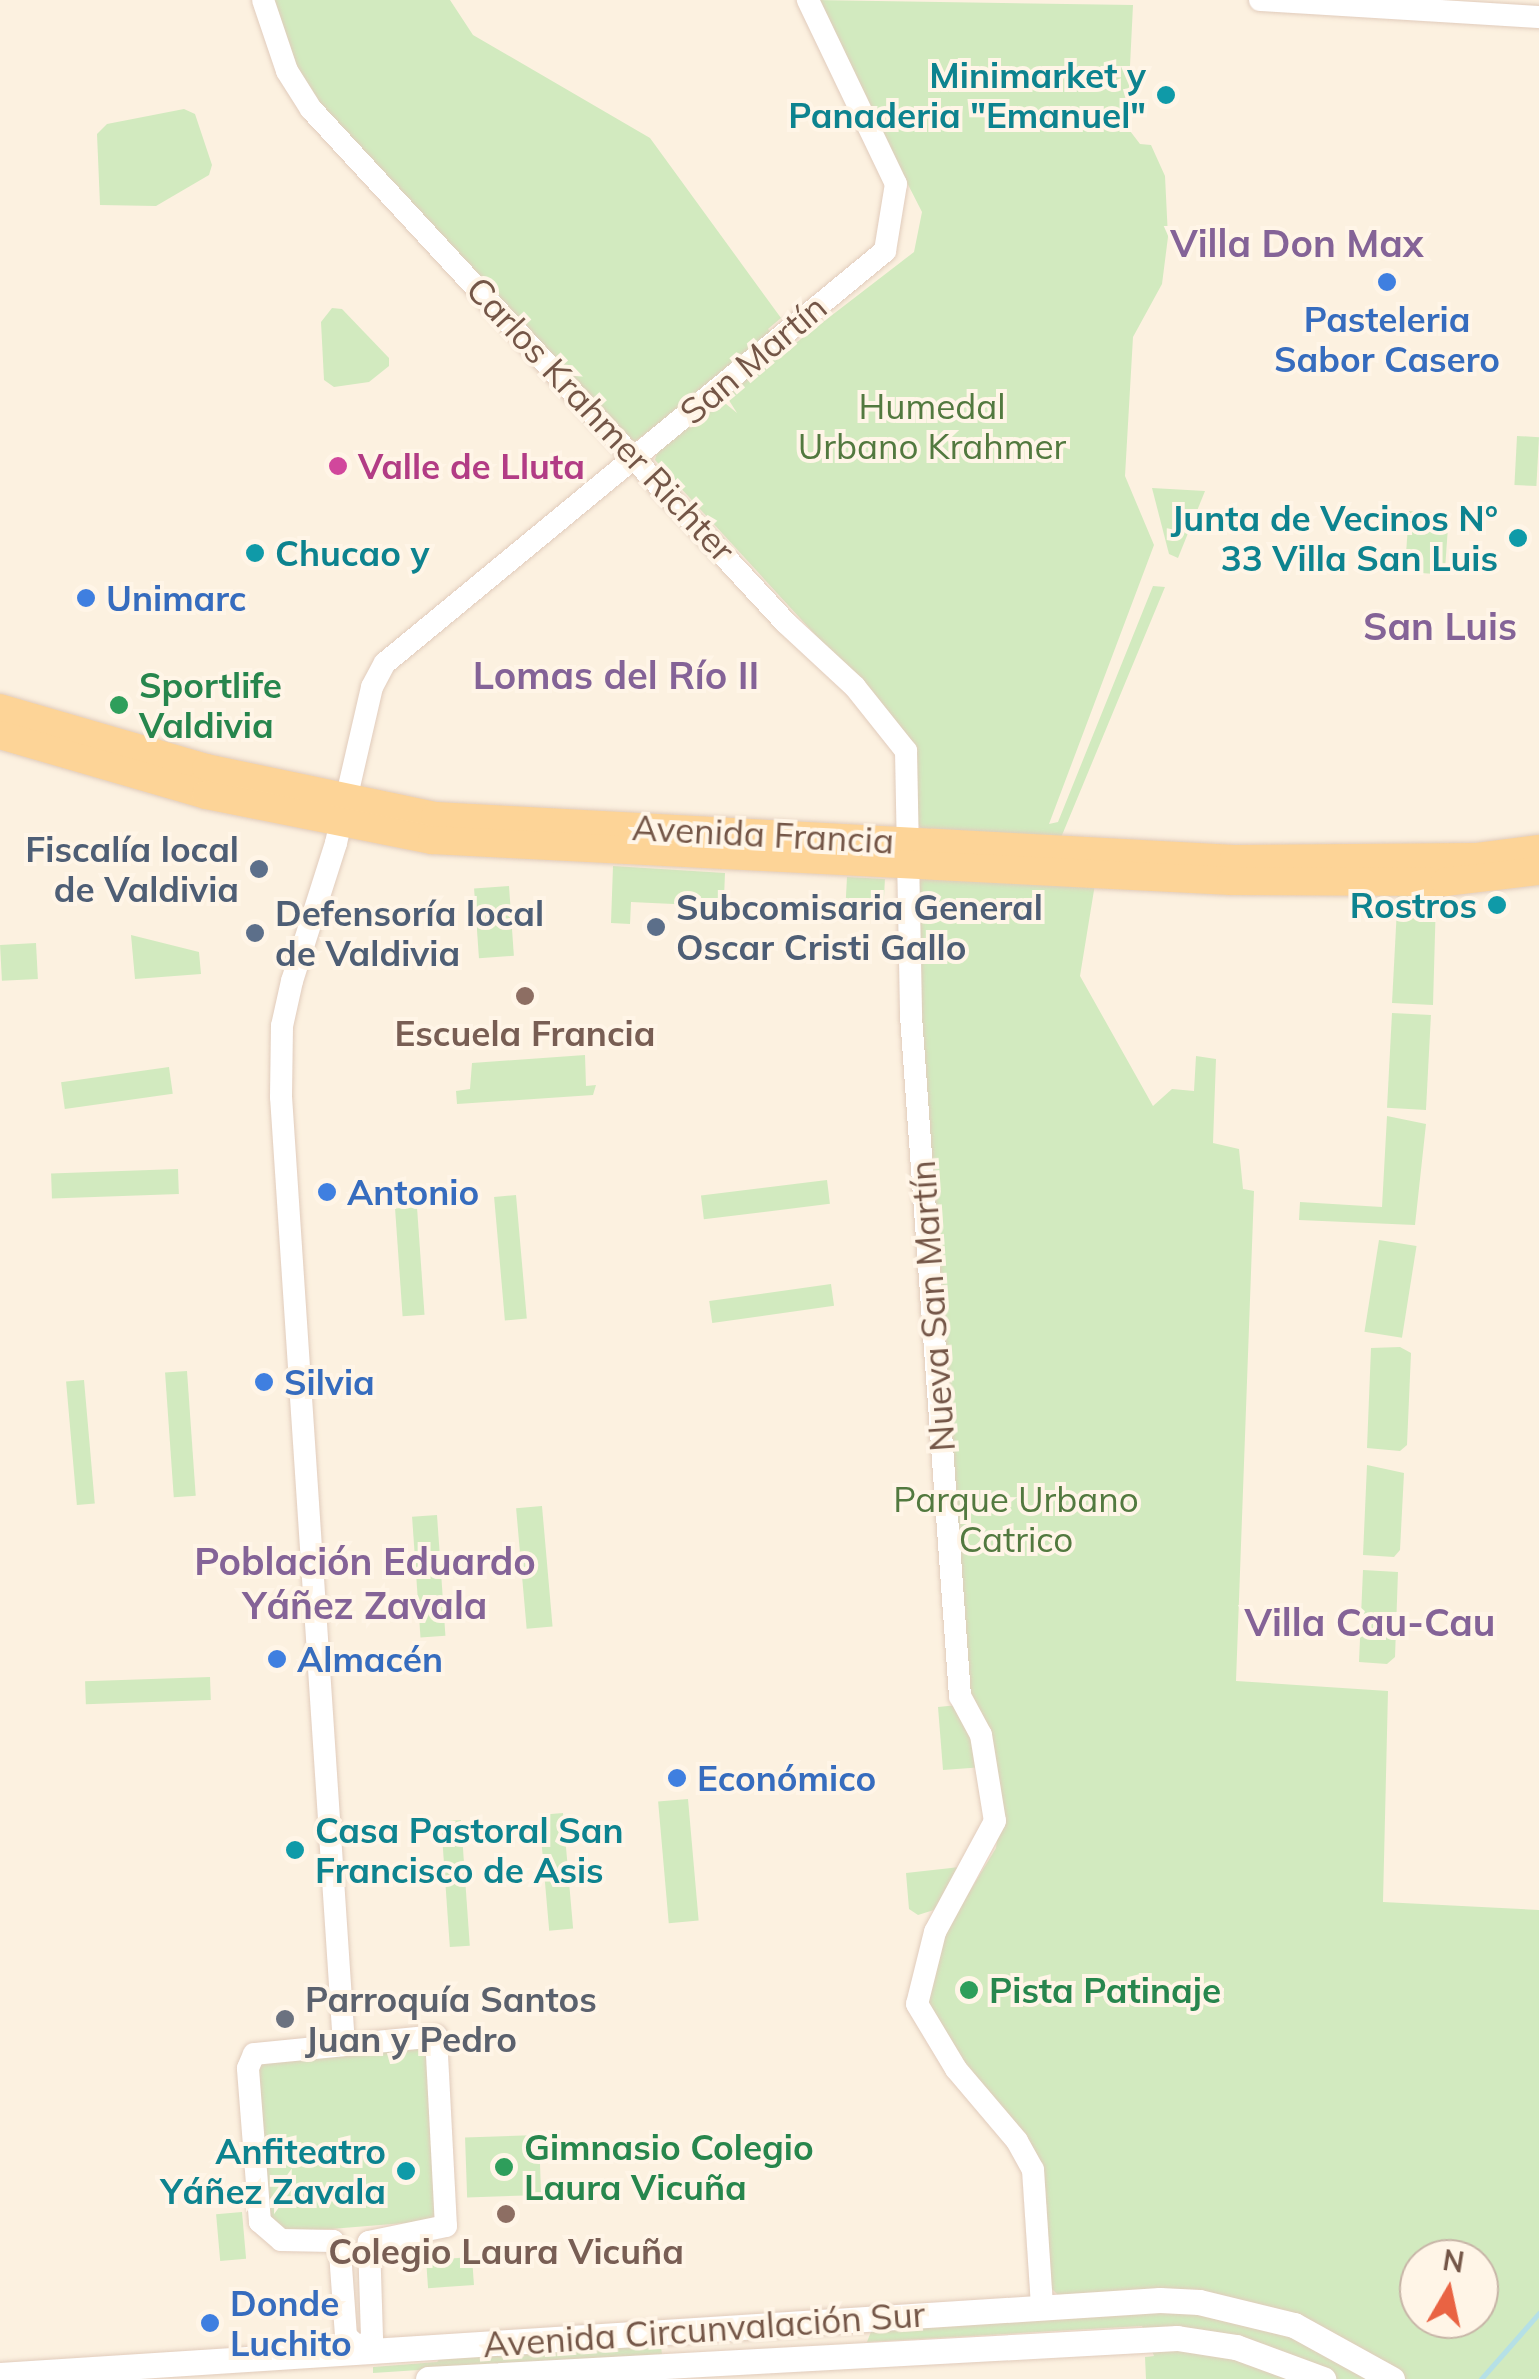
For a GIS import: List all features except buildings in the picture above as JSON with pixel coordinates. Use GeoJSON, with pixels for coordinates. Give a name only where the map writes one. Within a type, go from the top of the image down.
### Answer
{"type":"FeatureCollection","features":[{"type":"Feature","properties":{"kind":"main road","name":"Avenida Francia"},"geometry":{"type":"LineString","coordinates":[[0,708],[343,814]]}},
{"type":"Feature","properties":{"kind":"main road","name":"Avenida Francia"},"geometry":{"type":"LineString","coordinates":[[0,735],[206,795],[343,814],[435,816],[704,842],[906,854],[1234,859],[1539,872]]}},
{"type":"Feature","properties":{"kind":"main road","name":"Avenida Francia"},"geometry":{"type":"LineString","coordinates":[[1478,868],[1539,849]]}},
{"type":"Feature","properties":{"kind":"main road","name":"Avenida Circunvalación Sur"},"geometry":{"type":"LineString","coordinates":[[0,2376],[1042,2306],[1200,2302],[1294,2325],[1392,2379]]}},
{"type":"Feature","properties":{"kind":"main road","name":"Avenida Circunvalación Sur"},"geometry":{"type":"LineString","coordinates":[[428,2379],[1176,2338],[1236,2347],[1317,2375]]}},
{"type":"Feature","properties":{"kind":"main road"},"geometry":{"type":"LineString","coordinates":[[1317,2375],[1328,2341]]}},
{"type":"Feature","properties":{"kind":"street","name":"Carlos Krahmer Richter"},"geometry":{"type":"LineString","coordinates":[[263,0],[287,71],[311,109],[636,456],[786,623],[892,726],[910,772],[906,854]]}},
{"type":"Feature","properties":{"kind":"street","name":"San Martín"},"geometry":{"type":"LineString","coordinates":[[344,2045],[283,1126],[282,1026],[343,814],[372,687],[402,647],[885,251],[896,184],[808,0]]}},
{"type":"Feature","properties":{"kind":"street"},"geometry":{"type":"LineString","coordinates":[[1260,0],[1539,17]]}},
{"type":"Feature","properties":{"kind":"street","name":"Nueva San Martín"},"geometry":{"type":"LineString","coordinates":[[906,854],[911,1016],[960,1696],[981,1735],[996,1821],[936,1932],[916,2004],[956,2068],[1018,2141],[1033,2170],[1042,2306]]}},
{"type":"Feature","properties":{"kind":"street"},"geometry":{"type":"LineString","coordinates":[[436,2036],[446,2226],[369,2242],[372,2339],[359,2348],[346,2336],[340,2252],[333,2242],[280,2240],[260,2222],[248,2083],[254,2054],[344,2045],[436,2036]]}},
{"type":"Feature","properties":{"kind":"green space"},"geometry":{"type":"Polygon","coordinates":[[[271,0],[450,0],[473,35],[650,138],[781,318],[768,329],[788,349],[914,252],[922,212],[814,0],[1133,5],[1127,127],[1140,144],[1151,145],[1165,176],[1168,237],[1162,284],[1133,337],[1125,476],[1154,545],[1049,824],[1058,822],[1153,586],[1165,587],[1060,840],[1095,884],[1080,976],[1153,1106],[1172,1089],[1194,1091],[1196,1056],[1216,1059],[1213,1143],[1239,1149],[1243,1189],[1254,1191],[1236,1681],[1388,1691],[1383,1902],[1539,1910],[1539,2379],[1146,2379],[1145,2357],[1154,2356],[1142,2326],[867,2342],[872,2329],[1138,2313],[1061,2298],[1050,2287],[1044,2208],[926,1999],[945,1932],[996,1848],[1000,1819],[968,1692],[911,882],[924,833],[916,821],[899,726],[655,460],[658,448],[720,399],[737,413],[718,383],[634,442],[298,82],[271,0]]]}},
{"type":"Feature","properties":{"kind":"green space"},"geometry":{"type":"Polygon","coordinates":[[[184,109],[195,114],[212,165],[209,175],[156,206],[100,205],[97,134],[107,124],[184,109]]]}},
{"type":"Feature","properties":{"kind":"green space"},"geometry":{"type":"Polygon","coordinates":[[[332,308],[342,309],[389,358],[389,366],[369,382],[334,387],[324,380],[321,322],[332,308]]]}},
{"type":"Feature","properties":{"kind":"green space"},"geometry":{"type":"Polygon","coordinates":[[[1517,436],[1539,437],[1536,486],[1514,485],[1517,436]]]}},
{"type":"Feature","properties":{"kind":"green space"},"geometry":{"type":"Polygon","coordinates":[[[1152,488],[1205,491],[1178,558],[1169,554],[1152,488]]]}},
{"type":"Feature","properties":{"kind":"green space"},"geometry":{"type":"Polygon","coordinates":[[[1409,511],[1449,514],[1445,575],[1405,572],[1409,511]]]}},
{"type":"Feature","properties":{"kind":"green space"},"geometry":{"type":"Polygon","coordinates":[[[613,866],[725,873],[724,898],[716,906],[631,902],[630,924],[611,923],[613,866]]]}},
{"type":"Feature","properties":{"kind":"green space"},"geometry":{"type":"Polygon","coordinates":[[[847,877],[885,879],[883,908],[845,906],[847,877]]]}},
{"type":"Feature","properties":{"kind":"green space"},"geometry":{"type":"Polygon","coordinates":[[[509,886],[514,956],[479,958],[474,888],[509,886]]]}},
{"type":"Feature","properties":{"kind":"green space"},"geometry":{"type":"Polygon","coordinates":[[[1398,889],[1428,891],[1436,899],[1433,1005],[1392,1003],[1398,889]]]}},
{"type":"Feature","properties":{"kind":"green space"},"geometry":{"type":"Polygon","coordinates":[[[131,935],[199,952],[201,974],[135,979],[131,935]]]}},
{"type":"Feature","properties":{"kind":"green space"},"geometry":{"type":"Polygon","coordinates":[[[36,943],[38,979],[2,981],[0,945],[36,943]]]}},
{"type":"Feature","properties":{"kind":"green space"},"geometry":{"type":"Polygon","coordinates":[[[1392,1013],[1431,1015],[1426,1110],[1387,1108],[1392,1013]]]}},
{"type":"Feature","properties":{"kind":"green space"},"geometry":{"type":"Polygon","coordinates":[[[585,1055],[586,1086],[596,1085],[593,1095],[457,1104],[456,1091],[470,1089],[472,1063],[585,1055]]]}},
{"type":"Feature","properties":{"kind":"green space"},"geometry":{"type":"Polygon","coordinates":[[[169,1067],[173,1094],[65,1109],[61,1082],[169,1067]]]}},
{"type":"Feature","properties":{"kind":"green space"},"geometry":{"type":"Polygon","coordinates":[[[1387,1116],[1426,1124],[1415,1225],[1299,1220],[1300,1202],[1382,1207],[1387,1116]]]}},
{"type":"Feature","properties":{"kind":"green space"},"geometry":{"type":"Polygon","coordinates":[[[178,1169],[179,1194],[52,1198],[51,1173],[178,1169]]]}},
{"type":"Feature","properties":{"kind":"green space"},"geometry":{"type":"Polygon","coordinates":[[[827,1180],[830,1204],[704,1219],[701,1195],[827,1180]]]}},
{"type":"Feature","properties":{"kind":"green space"},"geometry":{"type":"Polygon","coordinates":[[[516,1195],[527,1319],[505,1320],[494,1197],[516,1195]]]}},
{"type":"Feature","properties":{"kind":"green space"},"geometry":{"type":"Polygon","coordinates":[[[417,1207],[425,1315],[403,1316],[395,1209],[417,1207]]]}},
{"type":"Feature","properties":{"kind":"green space"},"geometry":{"type":"Polygon","coordinates":[[[1379,1240],[1417,1246],[1402,1338],[1364,1332],[1379,1240]]]}},
{"type":"Feature","properties":{"kind":"green space"},"geometry":{"type":"Polygon","coordinates":[[[831,1284],[834,1306],[712,1323],[709,1301],[831,1284]]]}},
{"type":"Feature","properties":{"kind":"green space"},"geometry":{"type":"Polygon","coordinates":[[[1400,1347],[1411,1353],[1407,1445],[1400,1451],[1367,1448],[1371,1348],[1400,1347]]]}},
{"type":"Feature","properties":{"kind":"green space"},"geometry":{"type":"Polygon","coordinates":[[[187,1371],[196,1496],[174,1497],[165,1373],[187,1371]]]}},
{"type":"Feature","properties":{"kind":"green space"},"geometry":{"type":"Polygon","coordinates":[[[84,1380],[95,1504],[77,1505],[66,1382],[84,1380]]]}},
{"type":"Feature","properties":{"kind":"green space"},"geometry":{"type":"Polygon","coordinates":[[[1367,1465],[1404,1473],[1400,1550],[1394,1557],[1363,1555],[1367,1465]]]}},
{"type":"Feature","properties":{"kind":"green space"},"geometry":{"type":"Polygon","coordinates":[[[542,1506],[553,1627],[527,1629],[516,1508],[542,1506]]]}},
{"type":"Feature","properties":{"kind":"green space"},"geometry":{"type":"Polygon","coordinates":[[[437,1515],[445,1636],[421,1637],[412,1517],[437,1515]]]}},
{"type":"Feature","properties":{"kind":"green space"},"geometry":{"type":"Polygon","coordinates":[[[1363,1570],[1398,1572],[1395,1657],[1387,1664],[1359,1662],[1363,1570]]]}},
{"type":"Feature","properties":{"kind":"green space"},"geometry":{"type":"Polygon","coordinates":[[[210,1677],[211,1700],[86,1704],[85,1681],[210,1677]]]}},
{"type":"Feature","properties":{"kind":"green space"},"geometry":{"type":"Polygon","coordinates":[[[958,1705],[984,1767],[943,1770],[938,1707],[958,1705]]]}},
{"type":"Feature","properties":{"kind":"green space"},"geometry":{"type":"Polygon","coordinates":[[[688,1799],[699,1921],[669,1923],[658,1802],[688,1799]]]}},
{"type":"Feature","properties":{"kind":"green space"},"geometry":{"type":"Polygon","coordinates":[[[563,1813],[573,1929],[549,1931],[539,1815],[563,1813]]]}},
{"type":"Feature","properties":{"kind":"green space"},"geometry":{"type":"Polygon","coordinates":[[[461,1820],[470,1946],[450,1947],[441,1821],[461,1820]]]}},
{"type":"Feature","properties":{"kind":"green space"},"geometry":{"type":"Polygon","coordinates":[[[960,1867],[937,1909],[918,1915],[909,1909],[906,1873],[960,1867]]]}},
{"type":"Feature","properties":{"kind":"green space"},"geometry":{"type":"Polygon","coordinates":[[[419,2048],[428,2057],[439,2212],[430,2221],[293,2232],[270,2226],[256,2079],[263,2060],[419,2048]]]}},
{"type":"Feature","properties":{"kind":"green space","name":"Gimnasio Colegio Laura Vicuña"},"geometry":{"type":"Polygon","coordinates":[[[539,2135],[541,2195],[467,2198],[465,2138],[539,2135]]]}},
{"type":"Feature","properties":{"kind":"green space"},"geometry":{"type":"Polygon","coordinates":[[[242,2212],[246,2259],[220,2261],[216,2214],[242,2212]]]}},
{"type":"Feature","properties":{"kind":"green space"},"geometry":{"type":"Polygon","coordinates":[[[472,2257],[474,2285],[428,2288],[426,2260],[472,2257]]]}},
{"type":"Feature","properties":{"kind":"green space"},"geometry":{"type":"Polygon","coordinates":[[[660,2341],[662,2354],[373,2373],[373,2367],[437,2362],[445,2353],[660,2341]]]}},
{"type":"Feature","properties":{"kind":"waterway"},"geometry":{"type":"LineString","coordinates":[[1481,2379],[1539,2313]]}},
{"type":"Feature","properties":{"kind":"place","name":"Minimarket y Panaderia \"Emanuel\""},"geometry":{"type":"Point","coordinates":[1166,95]}},
{"type":"Feature","properties":{"kind":"place","name":"Pasteleria Sabor Casero"},"geometry":{"type":"Point","coordinates":[1387,282]}},
{"type":"Feature","properties":{"kind":"place","name":"Valle de Lluta"},"geometry":{"type":"Point","coordinates":[338,466]}},
{"type":"Feature","properties":{"kind":"place","name":"Junta de Vecinos N° 33 Villa San Luis"},"geometry":{"type":"Point","coordinates":[1518,538]}},
{"type":"Feature","properties":{"kind":"place","name":"Chucao y"},"geometry":{"type":"Point","coordinates":[255,553]}},
{"type":"Feature","properties":{"kind":"place","name":"Unimarc"},"geometry":{"type":"Point","coordinates":[86,598]}},
{"type":"Feature","properties":{"kind":"place","name":"Sportlife Valdivia"},"geometry":{"type":"Point","coordinates":[119,705]}},
{"type":"Feature","properties":{"kind":"place","name":"Fiscalía local de Valdivia"},"geometry":{"type":"Point","coordinates":[259,869]}},
{"type":"Feature","properties":{"kind":"place","name":"Rostros"},"geometry":{"type":"Point","coordinates":[1497,905]}},
{"type":"Feature","properties":{"kind":"place","name":"Subcomisaria General Oscar Cristi Gallo"},"geometry":{"type":"Point","coordinates":[656,927]}},
{"type":"Feature","properties":{"kind":"place","name":"Defensoría local de Valdivia"},"geometry":{"type":"Point","coordinates":[255,933]}},
{"type":"Feature","properties":{"kind":"place","name":"Escuela Francia"},"geometry":{"type":"Point","coordinates":[525,996]}},
{"type":"Feature","properties":{"kind":"place","name":"Antonio"},"geometry":{"type":"Point","coordinates":[327,1192]}},
{"type":"Feature","properties":{"kind":"place","name":"Silvia"},"geometry":{"type":"Point","coordinates":[264,1382]}},
{"type":"Feature","properties":{"kind":"place","name":"Almacén"},"geometry":{"type":"Point","coordinates":[277,1659]}},
{"type":"Feature","properties":{"kind":"place","name":"Económico"},"geometry":{"type":"Point","coordinates":[677,1778]}},
{"type":"Feature","properties":{"kind":"place","name":"Casa Pastoral San Francisco de Asis"},"geometry":{"type":"Point","coordinates":[295,1850]}},
{"type":"Feature","properties":{"kind":"place","name":"Pista Patinaje"},"geometry":{"type":"Point","coordinates":[969,1990]}},
{"type":"Feature","properties":{"kind":"place","name":"Parroquía Santos Juan y Pedro"},"geometry":{"type":"Point","coordinates":[285,2019]}},
{"type":"Feature","properties":{"kind":"place","name":"Gimnasio Colegio Laura Vicuña"},"geometry":{"type":"Point","coordinates":[504,2167]}},
{"type":"Feature","properties":{"kind":"place","name":"Anfiteatro Yáñez Zavala"},"geometry":{"type":"Point","coordinates":[406,2171]}},
{"type":"Feature","properties":{"kind":"place","name":"Colegio Laura Vicuña"},"geometry":{"type":"Point","coordinates":[506,2214]}},
{"type":"Feature","properties":{"kind":"place","name":"Donde Luchito"},"geometry":{"type":"Point","coordinates":[210,2323]}},
{"type":"Feature","properties":{"kind":"district","name":"Villa Don Max"},"geometry":{"type":"Point","coordinates":[1297,244]}},
{"type":"Feature","properties":{"kind":"district","name":"San Luis"},"geometry":{"type":"Point","coordinates":[1440,627]}},
{"type":"Feature","properties":{"kind":"district","name":"Lomas del Río II"},"geometry":{"type":"Point","coordinates":[616,676]}},
{"type":"Feature","properties":{"kind":"district","name":"Población Eduardo Yáñez Zavala"},"geometry":{"type":"Point","coordinates":[365,1584]}},
{"type":"Feature","properties":{"kind":"district","name":"Villa Cau-Cau"},"geometry":{"type":"Point","coordinates":[1370,1623]}},
{"type":"Feature","properties":{"kind":"park label","name":"Humedal Urbano Krahmer"},"geometry":{"type":"Point","coordinates":[932,426]}},
{"type":"Feature","properties":{"kind":"park label","name":"Parque Urbano Catrico"},"geometry":{"type":"Point","coordinates":[1016,1519]}}]}
